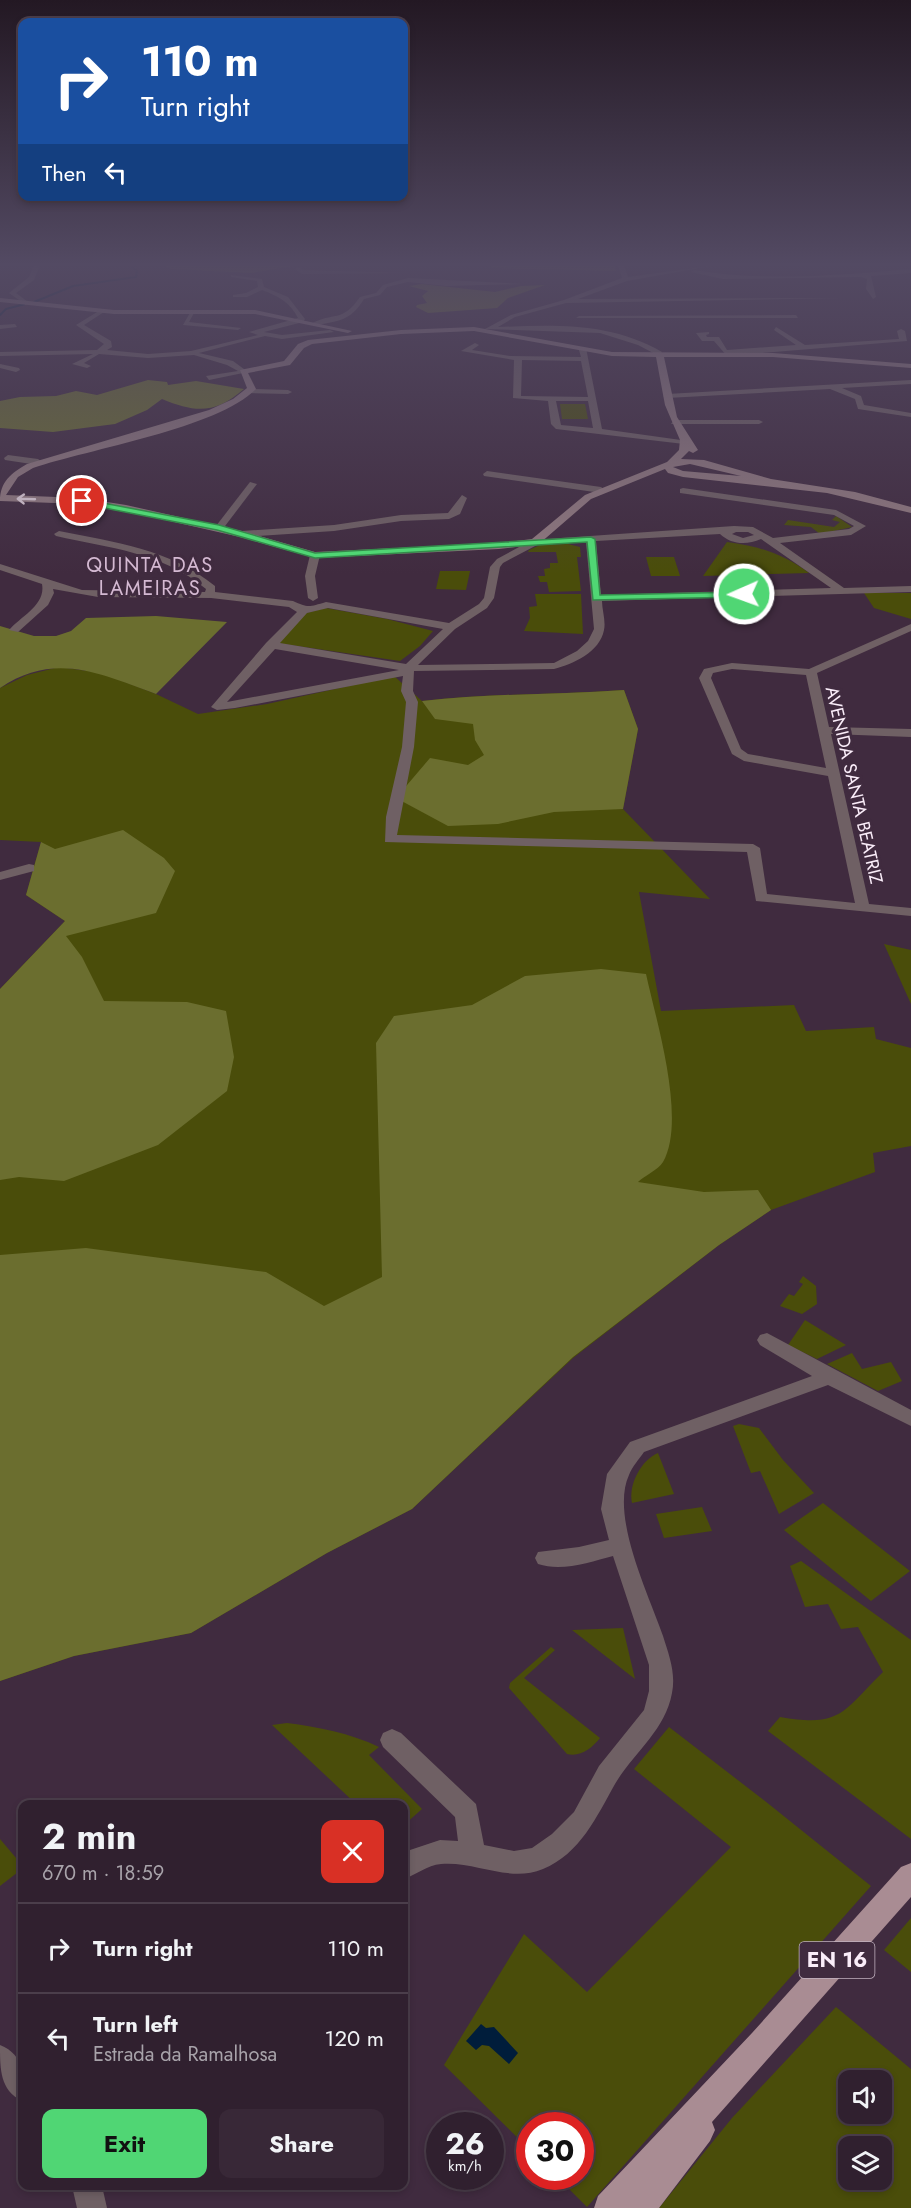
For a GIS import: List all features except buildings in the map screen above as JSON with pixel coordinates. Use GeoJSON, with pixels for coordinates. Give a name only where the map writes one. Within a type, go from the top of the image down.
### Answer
{"type":"FeatureCollection","features":[{"type":"Feature","properties":{"kind":"main road","name":"EN 16"},"geometry":{"type":"LineString","coordinates":[[610,2208],[763,2044],[911,1876]]}},
{"type":"Feature","properties":{"kind":"main road","name":"EN 16"},"geometry":{"type":"LineString","coordinates":[[639,2208],[763,2044]]}},
{"type":"Feature","properties":{"kind":"street"},"geometry":{"type":"LineString","coordinates":[[8,368],[16,370]]}},
{"type":"Feature","properties":{"kind":"street"},"geometry":{"type":"LineString","coordinates":[[237,368],[243,373],[251,388]]}},
{"type":"Feature","properties":{"kind":"street"},"geometry":{"type":"LineString","coordinates":[[209,378],[265,368]]}},
{"type":"Feature","properties":{"kind":"street"},"geometry":{"type":"LineString","coordinates":[[518,368],[517,398],[592,399]]}},
{"type":"Feature","properties":{"kind":"street"},"geometry":{"type":"LineString","coordinates":[[586,368],[598,432]]}},
{"type":"Feature","properties":{"kind":"street"},"geometry":{"type":"LineString","coordinates":[[487,474],[602,490],[650,478],[710,473],[715,468],[684,441],[674,422],[662,368]]}},
{"type":"Feature","properties":{"kind":"street"},"geometry":{"type":"LineString","coordinates":[[667,396],[911,382]]}},
{"type":"Feature","properties":{"kind":"street"},"geometry":{"type":"LineString","coordinates":[[829,385],[858,398],[861,407],[911,415]]}},
{"type":"Feature","properties":{"kind":"street"},"geometry":{"type":"LineString","coordinates":[[0,497],[15,475],[39,462],[197,417],[236,401],[251,388],[288,392]]}},
{"type":"Feature","properties":{"kind":"street"},"geometry":{"type":"LineString","coordinates":[[552,398],[555,424],[598,432],[684,441]]}},
{"type":"Feature","properties":{"kind":"street"},"geometry":{"type":"LineString","coordinates":[[674,422],[759,422]]}},
{"type":"Feature","properties":{"kind":"street"},"geometry":{"type":"LineString","coordinates":[[684,441],[684,451],[668,466],[671,471],[858,496],[911,510]]}},
{"type":"Feature","properties":{"kind":"street"},"geometry":{"type":"LineString","coordinates":[[8,458],[39,462]]}},
{"type":"Feature","properties":{"kind":"street"},"geometry":{"type":"LineString","coordinates":[[304,610],[270,645],[217,707],[394,676],[409,668],[451,627],[474,614],[489,598],[495,567],[503,558],[535,542],[588,497],[602,490],[670,464],[689,460],[773,483]]}},
{"type":"Feature","properties":{"kind":"street"},"geometry":{"type":"LineString","coordinates":[[219,528],[253,484]]}},
{"type":"Feature","properties":{"kind":"street"},"geometry":{"type":"LineString","coordinates":[[683,491],[836,513],[861,526],[850,532],[773,541]]}},
{"type":"Feature","properties":{"kind":"street"},"geometry":{"type":"LineString","coordinates":[[0,497],[82,501],[219,528],[315,555],[757,532],[842,591]]}},
{"type":"Feature","properties":{"kind":"street"},"geometry":{"type":"LineString","coordinates":[[242,534],[334,528],[401,518],[453,516],[462,498]]}},
{"type":"Feature","properties":{"kind":"street"},"geometry":{"type":"LineString","coordinates":[[753,514],[763,502]]}},
{"type":"Feature","properties":{"kind":"street"},"geometry":{"type":"LineString","coordinates":[[401,518],[408,508]]}},
{"type":"Feature","properties":{"kind":"street"},"geometry":{"type":"LineString","coordinates":[[732,535],[754,539],[759,537],[757,532]]}},
{"type":"Feature","properties":{"kind":"street"},"geometry":{"type":"LineString","coordinates":[[59,534],[117,546],[176,564],[204,580],[211,588],[209,594]]}},
{"type":"Feature","properties":{"kind":"street"},"geometry":{"type":"LineString","coordinates":[[732,535],[799,559]]}},
{"type":"Feature","properties":{"kind":"street"},"geometry":{"type":"LineString","coordinates":[[270,645],[409,668],[554,666],[566,663],[576,658],[597,635],[591,539]]}},
{"type":"Feature","properties":{"kind":"street"},"geometry":{"type":"LineString","coordinates":[[499,546],[503,549],[503,558]]}},
{"type":"Feature","properties":{"kind":"street"},"geometry":{"type":"LineString","coordinates":[[313,598],[310,576],[315,555]]}},
{"type":"Feature","properties":{"kind":"street"},"geometry":{"type":"LineString","coordinates":[[0,567],[23,571],[58,589],[83,593],[209,594],[293,604],[300,599],[313,598],[325,601],[326,605]]}},
{"type":"Feature","properties":{"kind":"street"},"geometry":{"type":"LineString","coordinates":[[14,630],[44,603],[50,593],[47,584]]}},
{"type":"Feature","properties":{"kind":"street"},"geometry":{"type":"LineString","coordinates":[[596,598],[911,589]]}},
{"type":"Feature","properties":{"kind":"street"},"geometry":{"type":"LineString","coordinates":[[44,603],[83,593]]}},
{"type":"Feature","properties":{"kind":"street"},"geometry":{"type":"LineString","coordinates":[[293,604],[295,608],[304,610],[320,609],[326,605],[451,627]]}},
{"type":"Feature","properties":{"kind":"street","name":"AVENIDA SANTA BEATRIZ"},"geometry":{"type":"LineString","coordinates":[[863,908],[811,672],[911,627]]}},
{"type":"Feature","properties":{"kind":"street"},"geometry":{"type":"LineString","coordinates":[[811,672],[732,666],[708,671],[705,678],[736,751],[744,757],[833,773]]}},
{"type":"Feature","properties":{"kind":"street"},"geometry":{"type":"LineString","coordinates":[[409,668],[406,691],[412,702],[408,747],[392,817],[390,839],[753,848],[761,898],[911,912]]}},
{"type":"Feature","properties":{"kind":"street"},"geometry":{"type":"LineString","coordinates":[[824,730],[911,733]]}},
{"type":"Feature","properties":{"kind":"street"},"geometry":{"type":"LineString","coordinates":[[0,876],[29,868]]}},
{"type":"Feature","properties":{"kind":"street"},"geometry":{"type":"LineString","coordinates":[[767,1340],[829,1377],[911,1419]]}},
{"type":"Feature","properties":{"kind":"street"},"geometry":{"type":"LineString","coordinates":[[408,1866],[420,1858],[440,1852],[473,1854],[522,1863],[538,1859],[583,1820],[608,1774],[655,1714],[661,1691],[661,1665],[621,1546],[612,1509],[613,1492],[618,1474],[637,1448],[829,1377]]}},
{"type":"Feature","properties":{"kind":"street"},"geometry":{"type":"LineString","coordinates":[[546,1558],[579,1556],[621,1546]]}},
{"type":"Feature","properties":{"kind":"street"},"geometry":{"type":"LineString","coordinates":[[392,1740],[467,1812],[473,1854]]}},
{"type":"Feature","properties":{"kind":"street"},"geometry":{"type":"LineString","coordinates":[[0,2059],[18,2082]]}},
{"type":"Feature","properties":{"kind":"street"},"geometry":{"type":"LineString","coordinates":[[88,2190],[93,2208]]}},
{"type":"Feature","properties":{"kind":"shaded area"},"geometry":{"type":"Polygon","coordinates":[[[560,404],[585,404],[588,419],[562,419],[560,404]]]}},
{"type":"Feature","properties":{"kind":"shaded area"},"geometry":{"type":"Polygon","coordinates":[[[836,516],[852,527],[820,534],[811,527],[784,525],[788,520],[834,527],[840,522],[832,520],[836,516]]]}},
{"type":"Feature","properties":{"kind":"shaded area"},"geometry":{"type":"Polygon","coordinates":[[[727,542],[770,552],[809,573],[703,576],[727,542]]]}},
{"type":"Feature","properties":{"kind":"shaded area"},"geometry":{"type":"Polygon","coordinates":[[[568,544],[580,547],[581,557],[577,557],[581,591],[549,592],[547,582],[540,582],[538,576],[545,576],[544,569],[550,568],[550,563],[558,563],[556,552],[528,552],[540,545],[568,544]]]}},
{"type":"Feature","properties":{"kind":"shaded area"},"geometry":{"type":"Polygon","coordinates":[[[646,557],[674,557],[680,576],[651,576],[646,557]]]}},
{"type":"Feature","properties":{"kind":"shaded area"},"geometry":{"type":"Polygon","coordinates":[[[440,571],[470,571],[466,590],[436,589],[440,571]]]}},
{"type":"Feature","properties":{"kind":"shaded area"},"geometry":{"type":"Polygon","coordinates":[[[864,593],[911,593],[911,619],[874,608],[864,593]]]}},
{"type":"Feature","properties":{"kind":"shaded area"},"geometry":{"type":"Polygon","coordinates":[[[535,594],[581,594],[583,634],[524,631],[530,618],[529,607],[537,606],[535,594]]]}},
{"type":"Feature","properties":{"kind":"shaded area"},"geometry":{"type":"Polygon","coordinates":[[[326,608],[387,619],[433,631],[420,646],[400,661],[277,643],[306,613],[326,608]]]}},
{"type":"Feature","properties":{"kind":"shaded area"},"geometry":{"type":"Polygon","coordinates":[[[59,667],[102,673],[156,694],[198,714],[267,704],[394,676],[422,701],[624,690],[638,729],[623,809],[710,899],[639,892],[661,1011],[794,1005],[806,1031],[874,1027],[876,1039],[911,1048],[911,1146],[873,1153],[875,1172],[771,1210],[719,1245],[573,1358],[412,1509],[327,1553],[191,1633],[74,1656],[0,1681],[0,989],[65,921],[26,895],[41,842],[0,840],[0,688],[27,675],[59,667]]]}},
{"type":"Feature","properties":{"kind":"shaded area"},"geometry":{"type":"Polygon","coordinates":[[[884,944],[911,950],[911,1004],[884,944]]]}},
{"type":"Feature","properties":{"kind":"shaded area"},"geometry":{"type":"Polygon","coordinates":[[[803,1276],[816,1286],[817,1304],[802,1314],[780,1306],[789,1294],[794,1296],[803,1284],[799,1282],[803,1276]]]}},
{"type":"Feature","properties":{"kind":"shaded area"},"geometry":{"type":"Polygon","coordinates":[[[805,1320],[846,1345],[817,1359],[788,1345],[805,1320]]]}},
{"type":"Feature","properties":{"kind":"shaded area"},"geometry":{"type":"Polygon","coordinates":[[[852,1353],[862,1369],[891,1362],[902,1381],[878,1391],[827,1364],[852,1353]]]}},
{"type":"Feature","properties":{"kind":"shaded area"},"geometry":{"type":"Polygon","coordinates":[[[739,1424],[759,1428],[783,1460],[814,1493],[779,1514],[760,1471],[751,1473],[733,1426],[739,1424]]]}},
{"type":"Feature","properties":{"kind":"shaded area"},"geometry":{"type":"Polygon","coordinates":[[[658,1453],[674,1494],[632,1503],[632,1489],[637,1474],[646,1461],[658,1453]]]}},
{"type":"Feature","properties":{"kind":"shaded area"},"geometry":{"type":"Polygon","coordinates":[[[823,1503],[910,1571],[871,1601],[784,1530],[823,1503]]]}},
{"type":"Feature","properties":{"kind":"shaded area"},"geometry":{"type":"Polygon","coordinates":[[[702,1507],[712,1531],[664,1538],[656,1514],[702,1507]]]}},
{"type":"Feature","properties":{"kind":"shaded area"},"geometry":{"type":"Polygon","coordinates":[[[801,1561],[911,1640],[911,1839],[768,1731],[780,1717],[817,1720],[840,1713],[883,1672],[858,1627],[841,1629],[828,1604],[805,1607],[790,1566],[801,1561]]]}},
{"type":"Feature","properties":{"kind":"shaded area"},"geometry":{"type":"Polygon","coordinates":[[[623,1628],[635,1679],[572,1630],[623,1628]]]}},
{"type":"Feature","properties":{"kind":"shaded area"},"geometry":{"type":"Polygon","coordinates":[[[551,1647],[555,1650],[524,1678],[600,1738],[589,1749],[581,1753],[567,1754],[509,1688],[510,1683],[551,1647]]]}},
{"type":"Feature","properties":{"kind":"shaded area"},"geometry":{"type":"Polygon","coordinates":[[[287,1723],[310,1726],[357,1738],[379,1747],[369,1755],[422,1809],[408,1821],[408,1800],[352,1800],[272,1725],[287,1723]]]}},
{"type":"Feature","properties":{"kind":"shaded area"},"geometry":{"type":"Polygon","coordinates":[[[669,1727],[871,1886],[587,2207],[570,2190],[594,2190],[594,2112],[516,2112],[516,2136],[504,2124],[504,2112],[492,2112],[444,2065],[524,1934],[587,1992],[731,1847],[634,1769],[669,1727]]]}},
{"type":"Feature","properties":{"kind":"shaded area"},"geometry":{"type":"Polygon","coordinates":[[[0,1839],[18,1860],[18,1872],[0,1886],[0,1839]]]}},
{"type":"Feature","properties":{"kind":"shaded area"},"geometry":{"type":"Polygon","coordinates":[[[911,1918],[911,1972],[884,1950],[911,1918]]]}},
{"type":"Feature","properties":{"kind":"shaded area"},"geometry":{"type":"Polygon","coordinates":[[[836,2007],[911,2069],[911,2208],[659,2208],[732,2118],[836,2007]]]}},
{"type":"Feature","properties":{"kind":"green space"},"geometry":{"type":"Polygon","coordinates":[[[148,380],[167,382],[168,385],[196,381],[244,389],[224,403],[205,409],[185,407],[162,399],[147,410],[115,424],[53,432],[0,428],[0,401],[20,397],[56,396],[76,391],[97,395],[148,380]]]}},
{"type":"Feature","properties":{"kind":"green space"},"geometry":{"type":"Polygon","coordinates":[[[156,616],[227,622],[156,694],[116,679],[59,668],[20,677],[0,688],[0,626],[34,636],[56,636],[71,631],[86,618],[156,616]]]}},
{"type":"Feature","properties":{"kind":"green space"},"geometry":{"type":"Polygon","coordinates":[[[624,690],[638,729],[623,809],[554,812],[498,824],[448,826],[396,798],[430,758],[468,765],[484,755],[475,740],[473,724],[435,719],[422,701],[624,690]]]}},
{"type":"Feature","properties":{"kind":"green space"},"geometry":{"type":"Polygon","coordinates":[[[123,830],[164,858],[175,871],[156,913],[66,936],[82,957],[104,1001],[187,1002],[226,1011],[234,1057],[227,1091],[158,1145],[64,1181],[19,1177],[0,1180],[0,989],[65,921],[26,895],[41,842],[55,849],[123,830]]]}},
{"type":"Feature","properties":{"kind":"green space"},"geometry":{"type":"Polygon","coordinates":[[[601,969],[646,974],[667,1070],[671,1096],[670,1144],[661,1165],[638,1182],[704,1192],[758,1190],[771,1210],[719,1245],[573,1357],[412,1509],[327,1553],[191,1633],[74,1656],[0,1681],[0,1255],[86,1248],[266,1272],[324,1306],[382,1277],[376,1043],[394,1016],[472,1005],[525,976],[601,969]]]}},
{"type":"Feature","properties":{"kind":"water"},"geometry":{"type":"Polygon","coordinates":[[[481,2024],[486,2028],[494,2027],[518,2053],[509,2064],[489,2046],[482,2045],[476,2050],[466,2041],[481,2024]]]}},
{"type":"Feature","properties":{"kind":"district","name":"QUINTA DAS LAMEIRAS"},"geometry":{"type":"Point","coordinates":[150,576]}},
{"type":"Feature","properties":{"kind":"route"},"geometry":{"type":"LineString","coordinates":[[82,501],[219,528],[315,555],[591,539],[596,598],[744,594]]}}]}
